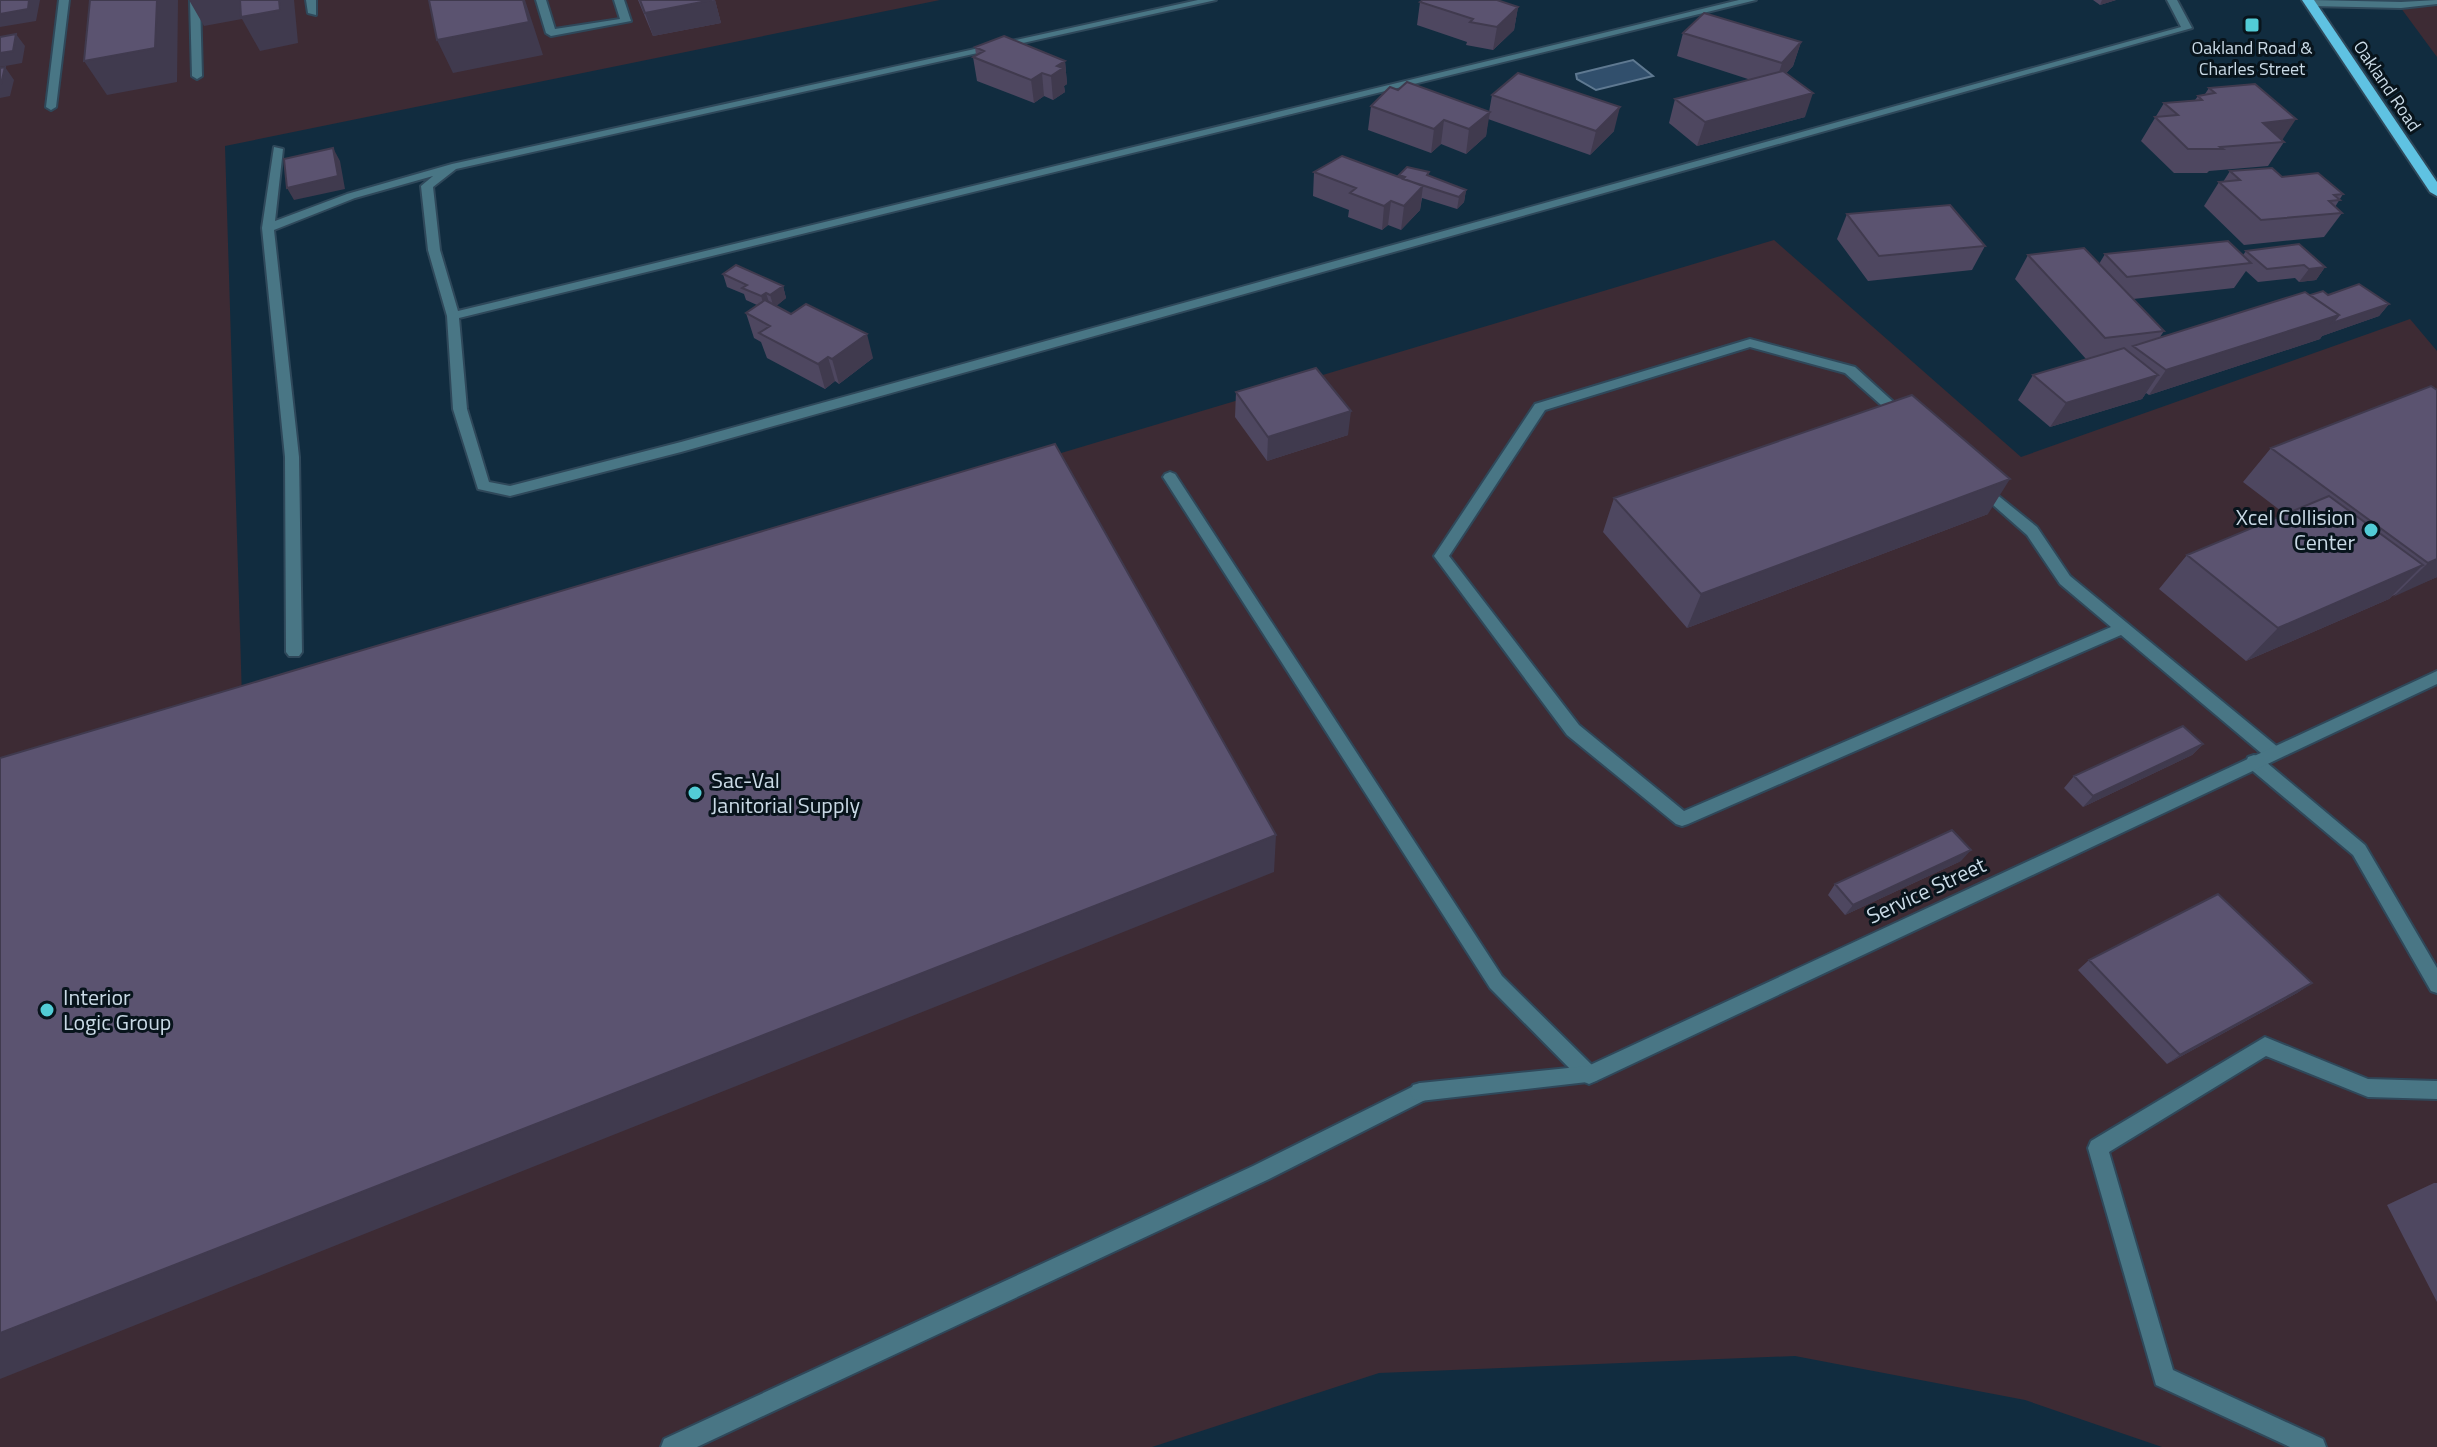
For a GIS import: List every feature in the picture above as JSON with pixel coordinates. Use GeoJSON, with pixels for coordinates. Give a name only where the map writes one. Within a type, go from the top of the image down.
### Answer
{"type":"FeatureCollection","features":[{"type":"Feature","properties":{"kind":"main road","name":"Oakland Road"},"geometry":{"type":"LineString","coordinates":[[2309,2],[2437,192]]}},
{"type":"Feature","properties":{"kind":"street"},"geometry":{"type":"LineString","coordinates":[[51,107],[64,0]]}},
{"type":"Feature","properties":{"kind":"street"},"geometry":{"type":"LineString","coordinates":[[195,0],[197,76]]}},
{"type":"Feature","properties":{"kind":"street"},"geometry":{"type":"LineString","coordinates":[[311,0],[313,13]]}},
{"type":"Feature","properties":{"kind":"street"},"geometry":{"type":"LineString","coordinates":[[541,0],[551,33],[626,21],[619,0]]}},
{"type":"Feature","properties":{"kind":"street"},"geometry":{"type":"LineString","coordinates":[[268,228],[351,196],[452,167],[1211,0]]}},
{"type":"Feature","properties":{"kind":"street"},"geometry":{"type":"LineString","coordinates":[[453,316],[1751,0]]}},
{"type":"Feature","properties":{"kind":"street"},"geometry":{"type":"LineString","coordinates":[[452,167],[427,186],[434,250],[453,316],[460,409],[483,486],[510,491],[1091,335],[2187,28],[2172,0]]}},
{"type":"Feature","properties":{"kind":"street"},"geometry":{"type":"LineString","coordinates":[[2309,2],[2401,5],[2437,1]]}},
{"type":"Feature","properties":{"kind":"street"},"geometry":{"type":"LineString","coordinates":[[278,149],[268,228],[292,457],[294,652]]}},
{"type":"Feature","properties":{"kind":"street"},"geometry":{"type":"LineString","coordinates":[[1918,431],[1850,370],[1750,343],[1540,407],[1441,556],[1573,730],[1682,819],[2122,628]]}},
{"type":"Feature","properties":{"kind":"street"},"geometry":{"type":"LineString","coordinates":[[1963,471],[2032,531],[2065,580],[2273,753]]}},
{"type":"Feature","properties":{"kind":"street"},"geometry":{"type":"LineString","coordinates":[[1170,477],[1496,982],[1589,1075]]}},
{"type":"Feature","properties":{"kind":"street","name":"Service Street"},"geometry":{"type":"LineString","coordinates":[[672,1447],[1260,1173],[1420,1092],[1589,1075],[2437,677]]}},
{"type":"Feature","properties":{"kind":"street"},"geometry":{"type":"LineString","coordinates":[[2254,762],[2359,850],[2437,985]]}},
{"type":"Feature","properties":{"kind":"street"},"geometry":{"type":"LineString","coordinates":[[2315,1447],[2164,1377],[2098,1148],[2265,1046],[2368,1088],[2437,1090]]}},
{"type":"Feature","properties":{"kind":"shaded area"},"geometry":{"type":"Polygon","coordinates":[[[0,0],[940,0],[225,146],[242,698],[1774,240],[2021,457],[2410,319],[2437,351],[2437,1447],[2162,1447],[2025,1400],[1795,1356],[1379,1373],[1152,1447],[0,1447],[0,0]]]}},
{"type":"Feature","properties":{"kind":"shaded area"},"geometry":{"type":"Polygon","coordinates":[[[2395,0],[2437,0],[2437,57],[2395,0]]]}},
{"type":"Feature","properties":{"kind":"water"},"geometry":{"type":"Polygon","coordinates":[[[1633,60],[1653,76],[1596,90],[1577,79],[1576,74],[1633,60]]]}},
{"type":"Feature","properties":{"kind":"building"},"geometry":{"type":"Polygon","coordinates":[[[0,0],[29,0],[28,9],[0,14],[0,0]]]}},
{"type":"Feature","properties":{"kind":"building"},"geometry":{"type":"Polygon","coordinates":[[[90,0],[157,0],[155,48],[84,61],[90,0]]]}},
{"type":"Feature","properties":{"kind":"building"},"geometry":{"type":"Polygon","coordinates":[[[240,0],[279,0],[280,10],[241,17],[240,0]]]}},
{"type":"Feature","properties":{"kind":"building"},"geometry":{"type":"Polygon","coordinates":[[[429,0],[523,0],[529,22],[437,40],[429,0]]]}},
{"type":"Feature","properties":{"kind":"building"},"geometry":{"type":"Polygon","coordinates":[[[640,0],[712,0],[645,13],[640,0]]]}},
{"type":"Feature","properties":{"kind":"building"},"geometry":{"type":"Polygon","coordinates":[[[1497,0],[1518,7],[1497,27],[1470,22],[1473,19],[1420,2],[1497,0]]]}},
{"type":"Feature","properties":{"kind":"building"},"geometry":{"type":"Polygon","coordinates":[[[1704,13],[1801,42],[1782,63],[1683,33],[1704,13]]]}},
{"type":"Feature","properties":{"kind":"building"},"geometry":{"type":"Polygon","coordinates":[[[16,34],[13,51],[0,53],[0,37],[16,34]]]}},
{"type":"Feature","properties":{"kind":"building"},"geometry":{"type":"Polygon","coordinates":[[[1004,36],[1065,61],[1057,66],[1063,68],[1051,76],[1042,73],[1031,80],[973,57],[984,51],[975,47],[1004,36]]]}},
{"type":"Feature","properties":{"kind":"building"},"geometry":{"type":"Polygon","coordinates":[[[5,67],[1,84],[0,84],[0,68],[5,67]]]}},
{"type":"Feature","properties":{"kind":"building"},"geometry":{"type":"Polygon","coordinates":[[[1783,71],[1813,93],[1705,122],[1675,99],[1783,71]]]}},
{"type":"Feature","properties":{"kind":"building"},"geometry":{"type":"Polygon","coordinates":[[[1518,73],[1620,107],[1596,131],[1492,95],[1518,73]]]}},
{"type":"Feature","properties":{"kind":"building"},"geometry":{"type":"Polygon","coordinates":[[[1407,82],[1490,112],[1469,129],[1444,120],[1434,129],[1371,106],[1390,87],[1398,90],[1407,82]]]}},
{"type":"Feature","properties":{"kind":"building"},"geometry":{"type":"Polygon","coordinates":[[[2255,84],[2296,119],[2263,123],[2284,142],[2220,147],[2223,149],[2188,149],[2155,117],[2178,115],[2164,103],[2202,100],[2198,96],[2215,93],[2209,88],[2255,84]]]}},
{"type":"Feature","properties":{"kind":"building"},"geometry":{"type":"Polygon","coordinates":[[[333,148],[338,176],[287,188],[284,159],[333,148]]]}},
{"type":"Feature","properties":{"kind":"building"},"geometry":{"type":"Polygon","coordinates":[[[1342,156],[1423,186],[1404,206],[1391,201],[1384,206],[1350,193],[1356,188],[1314,172],[1342,156]]]}},
{"type":"Feature","properties":{"kind":"building"},"geometry":{"type":"Polygon","coordinates":[[[1407,167],[1429,172],[1427,175],[1466,190],[1459,197],[1403,179],[1405,177],[1399,175],[1407,167]]]}},
{"type":"Feature","properties":{"kind":"building"},"geometry":{"type":"Polygon","coordinates":[[[2272,168],[2282,177],[2318,173],[2343,194],[2334,195],[2340,200],[2329,201],[2342,213],[2261,220],[2219,182],[2240,180],[2230,171],[2272,168]]]}},
{"type":"Feature","properties":{"kind":"building"},"geometry":{"type":"Polygon","coordinates":[[[1950,205],[1985,246],[1879,256],[1847,214],[1950,205]]]}},
{"type":"Feature","properties":{"kind":"building"},"geometry":{"type":"Polygon","coordinates":[[[2228,241],[2251,263],[2127,277],[2105,254],[2228,241]]]}},
{"type":"Feature","properties":{"kind":"building"},"geometry":{"type":"Polygon","coordinates":[[[2299,244],[2325,267],[2309,269],[2304,265],[2267,269],[2246,251],[2299,244]]]}},
{"type":"Feature","properties":{"kind":"building"},"geometry":{"type":"Polygon","coordinates":[[[2084,248],[2164,331],[2105,338],[2028,255],[2084,248]]]}},
{"type":"Feature","properties":{"kind":"building"},"geometry":{"type":"Polygon","coordinates":[[[736,265],[783,286],[770,295],[766,293],[761,296],[742,288],[747,285],[723,274],[736,265]]]}},
{"type":"Feature","properties":{"kind":"building"},"geometry":{"type":"Polygon","coordinates":[[[2359,284],[2389,304],[2332,323],[2339,315],[2310,295],[2323,291],[2328,295],[2359,284]]]}},
{"type":"Feature","properties":{"kind":"building"},"geometry":{"type":"Polygon","coordinates":[[[2305,292],[2339,315],[2166,370],[2133,346],[2305,292]]]}},
{"type":"Feature","properties":{"kind":"building"},"geometry":{"type":"Polygon","coordinates":[[[765,300],[791,314],[806,304],[867,334],[832,359],[828,357],[818,364],[759,333],[770,326],[746,313],[765,300]]]}},
{"type":"Feature","properties":{"kind":"building"},"geometry":{"type":"Polygon","coordinates":[[[2124,348],[2158,375],[2066,403],[2033,375],[2124,348]]]}},
{"type":"Feature","properties":{"kind":"building"},"geometry":{"type":"Polygon","coordinates":[[[1316,368],[1351,411],[1268,437],[1236,392],[1316,368]]]}},
{"type":"Feature","properties":{"kind":"building"},"geometry":{"type":"Polygon","coordinates":[[[2431,386],[2437,390],[2437,559],[2428,563],[2271,448],[2431,386]]]}},
{"type":"Feature","properties":{"kind":"building"},"geometry":{"type":"Polygon","coordinates":[[[1912,395],[2010,479],[1701,594],[1614,498],[1912,395]]]}},
{"type":"Feature","properties":{"kind":"building"},"geometry":{"type":"Polygon","coordinates":[[[1055,444],[1276,835],[0,1333],[0,758],[1055,444]]]}},
{"type":"Feature","properties":{"kind":"building"},"geometry":{"type":"Polygon","coordinates":[[[2329,496],[2423,565],[2278,628],[2187,555],[2329,496]]]}},
{"type":"Feature","properties":{"kind":"building"},"geometry":{"type":"Polygon","coordinates":[[[2183,726],[2203,744],[2093,796],[2074,776],[2183,726]]]}},
{"type":"Feature","properties":{"kind":"building"},"geometry":{"type":"Polygon","coordinates":[[[1952,830],[1971,850],[1853,905],[1835,884],[1952,830]]]}},
{"type":"Feature","properties":{"kind":"building"},"geometry":{"type":"Polygon","coordinates":[[[2218,894],[2312,983],[2180,1055],[2089,960],[2218,894]]]}},
{"type":"Feature","properties":{"kind":"place","name":"Oakland Road & Charles Street"},"geometry":{"type":"Point","coordinates":[2252,25]}},
{"type":"Feature","properties":{"kind":"place","name":"Xcel Collision Center"},"geometry":{"type":"Point","coordinates":[2371,530]}},
{"type":"Feature","properties":{"kind":"place","name":"Sac-Val Janitorial Supply"},"geometry":{"type":"Point","coordinates":[695,793]}},
{"type":"Feature","properties":{"kind":"place","name":"Interior Logic Group"},"geometry":{"type":"Point","coordinates":[47,1010]}}]}
